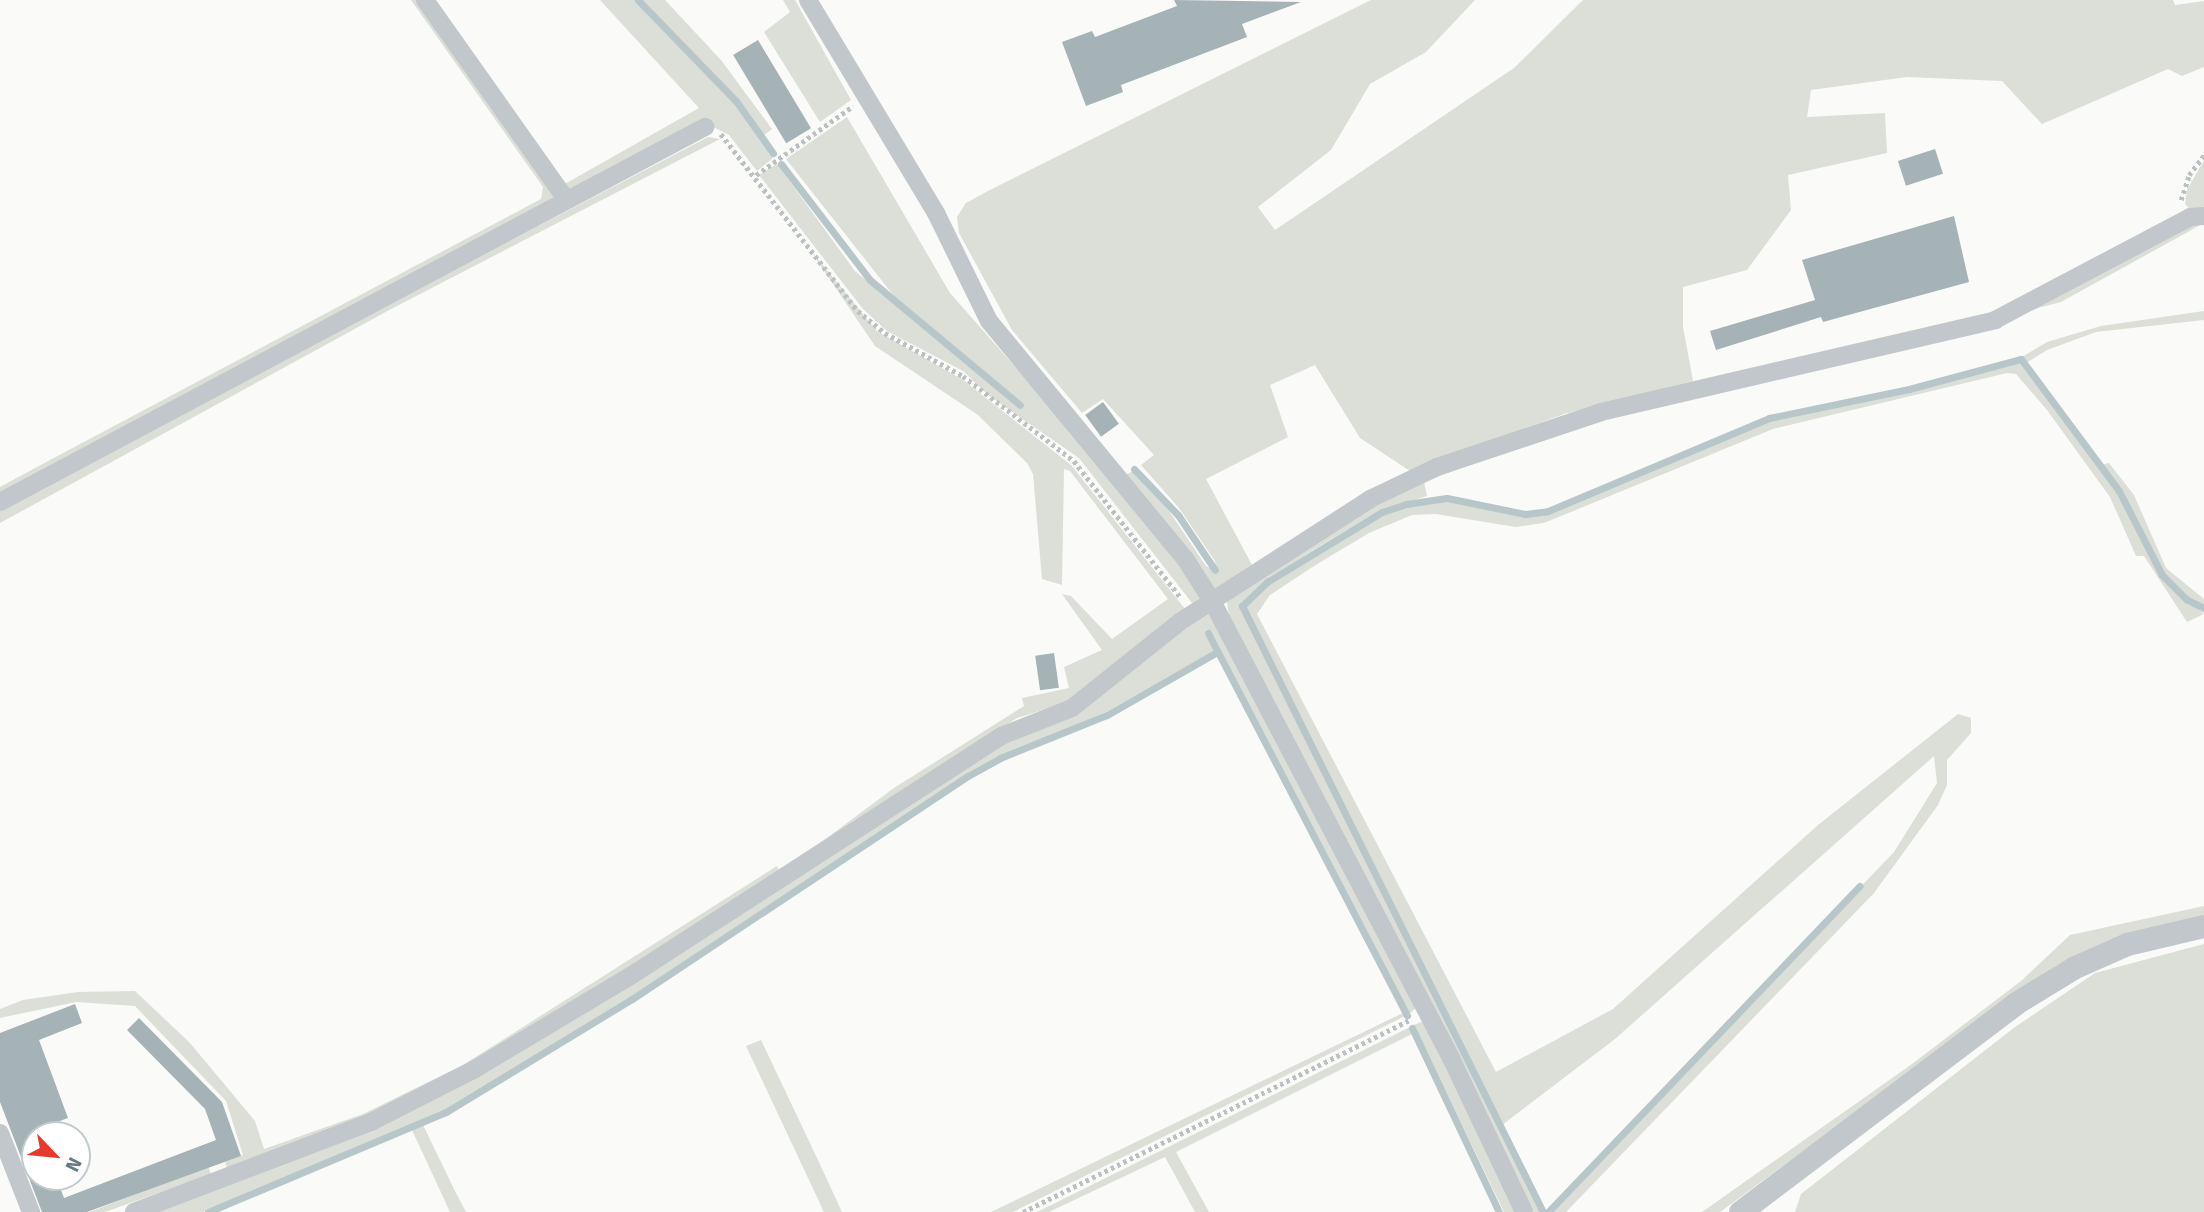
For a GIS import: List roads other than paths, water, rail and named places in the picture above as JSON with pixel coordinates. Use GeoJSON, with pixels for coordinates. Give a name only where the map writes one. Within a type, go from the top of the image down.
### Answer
{"type":"FeatureCollection","features":[{"type":"Feature","properties":{"kind":"street"},"geometry":{"type":"LineString","coordinates":[[425,0],[566,199]]}},
{"type":"Feature","properties":{"kind":"street"},"geometry":{"type":"LineString","coordinates":[[808,0],[936,213],[989,321],[1186,560],[1212,601],[1426,1012],[1524,1212]]}},
{"type":"Feature","properties":{"kind":"street"},"geometry":{"type":"LineString","coordinates":[[0,502],[705,127]]}},
{"type":"Feature","properties":{"kind":"street"},"geometry":{"type":"LineString","coordinates":[[134,1212],[373,1121],[475,1069],[632,975],[1001,736],[1072,708],[1193,613],[1370,499],[1437,467],[1601,412],[1994,320],[2197,217]]}},
{"type":"Feature","properties":{"kind":"street"},"geometry":{"type":"LineString","coordinates":[[1740,1212],[1957,1052],[2016,1003],[2075,967],[2127,944],[2204,926]]}},
{"type":"Feature","properties":{"kind":"street"},"geometry":{"type":"LineString","coordinates":[[0,1133],[32,1212]]}},
{"type":"Feature","properties":{"kind":"waterway"},"geometry":{"type":"LineString","coordinates":[[638,0],[736,101],[773,153]]}},
{"type":"Feature","properties":{"kind":"waterway"},"geometry":{"type":"LineString","coordinates":[[781,164],[870,280],[1020,405]]}},
{"type":"Feature","properties":{"kind":"waterway"},"geometry":{"type":"LineString","coordinates":[[1543,1212],[1242,606],[1267,582],[1382,512],[1406,504],[1447,498],[1525,514],[1548,511],[1769,418],[1909,389],[2021,359],[2119,491],[2162,575],[2186,599],[2204,608]]}},
{"type":"Feature","properties":{"kind":"waterway"},"geometry":{"type":"LineString","coordinates":[[1134,469],[1178,515],[1215,570]]}},
{"type":"Feature","properties":{"kind":"waterway"},"geometry":{"type":"LineString","coordinates":[[1208,633],[1407,1015]]}},
{"type":"Feature","properties":{"kind":"waterway"},"geometry":{"type":"LineString","coordinates":[[208,1212],[446,1112],[632,999],[968,776],[1000,758],[1107,715],[1217,652]]}},
{"type":"Feature","properties":{"kind":"waterway"},"geometry":{"type":"LineString","coordinates":[[1548,1212],[1859,886]]}},
{"type":"Feature","properties":{"kind":"waterway"},"geometry":{"type":"LineString","coordinates":[[1412,1028],[1499,1212]]}}]}
